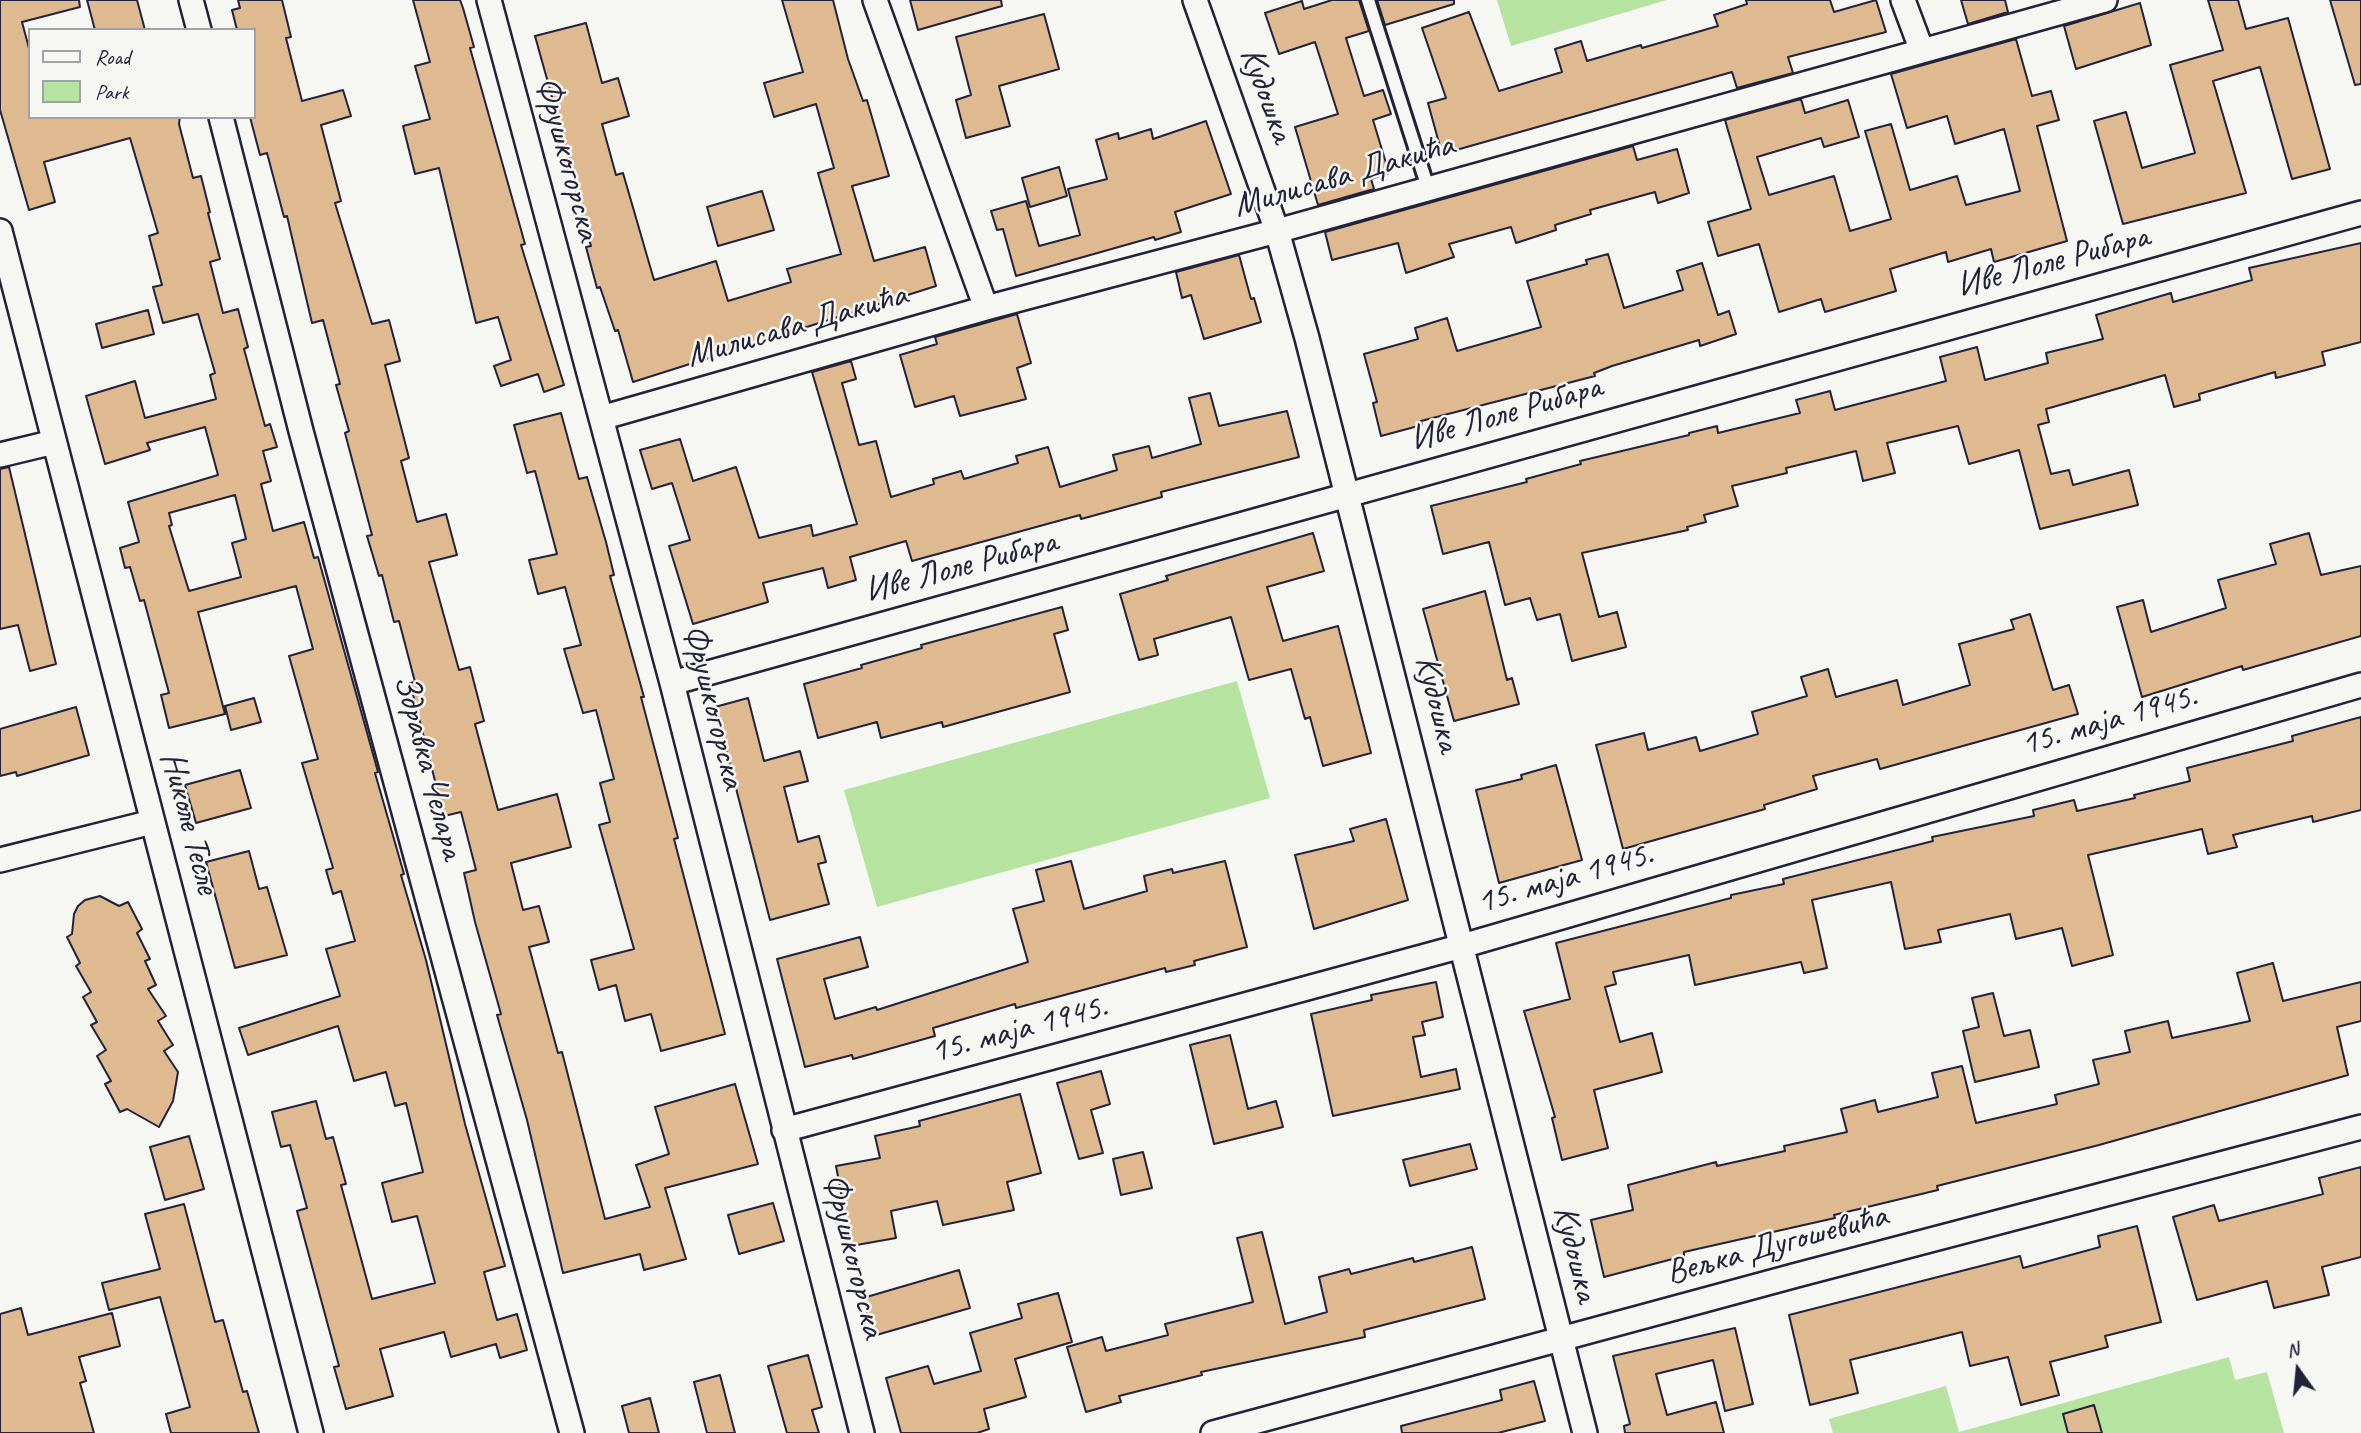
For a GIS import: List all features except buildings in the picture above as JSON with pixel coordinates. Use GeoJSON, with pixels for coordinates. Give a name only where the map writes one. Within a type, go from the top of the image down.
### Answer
{"type":"FeatureCollection","features":[{"type":"Feature","properties":{"kind":"street"},"geometry":{"type":"LineString","coordinates":[[191,0],[198,28]]}},
{"type":"Feature","properties":{"kind":"street","name":"Фрушкогорска"},"geometry":{"type":"LineString","coordinates":[[489,0],[671,683],[862,1433]]}},
{"type":"Feature","properties":{"kind":"street"},"geometry":{"type":"LineString","coordinates":[[875,0],[986,308]]}},
{"type":"Feature","properties":{"kind":"street","name":"Кудошка"},"geometry":{"type":"LineString","coordinates":[[1195,0],[1277,231],[1585,1433]]}},
{"type":"Feature","properties":{"kind":"street"},"geometry":{"type":"LineString","coordinates":[[1903,0],[1923,51]]}},
{"type":"Feature","properties":{"kind":"street","name":"Милисава Дакића"},"geometry":{"type":"LineString","coordinates":[[601,418],[986,308],[1277,231],[2105,0]]}},
{"type":"Feature","properties":{"kind":"street","name":"Здравка Челара"},"geometry":{"type":"LineString","coordinates":[[222,119],[301,431],[572,1433]]}},
{"type":"Feature","properties":{"kind":"street","name":"Иве Лоле Рибара"},"geometry":{"type":"LineString","coordinates":[[671,683],[2361,213]]}},
{"type":"Feature","properties":{"kind":"street","name":"Николе Тесле"},"geometry":{"type":"LineString","coordinates":[[0,230],[310,1433]]}},
{"type":"Feature","properties":{"kind":"street"},"geometry":{"type":"LineString","coordinates":[[0,455],[54,442]]}},
{"type":"Feature","properties":{"kind":"street","name":"15. маја 1945."},"geometry":{"type":"LineString","coordinates":[[785,1130],[1462,946],[2361,685]]}},
{"type":"Feature","properties":{"kind":"street"},"geometry":{"type":"LineString","coordinates":[[0,860],[152,822]]}},
{"type":"Feature","properties":{"kind":"street","name":"Вељка Дугошевића"},"geometry":{"type":"LineString","coordinates":[[1213,1433],[1797,1275],[2361,1127]]}},
{"type":"Feature","properties":{"kind":"lane"},"geometry":{"type":"LineString","coordinates":[[1368,0],[1428,188]]}},
{"type":"Feature","properties":{"kind":"green space"},"geometry":{"type":"Polygon","coordinates":[[[1497,0],[1667,0],[1511,46],[1497,0]]]}},
{"type":"Feature","properties":{"kind":"green space"},"geometry":{"type":"Polygon","coordinates":[[[1237,681],[1270,798],[877,907],[844,790],[1237,681]]]}},
{"type":"Feature","properties":{"kind":"green space"},"geometry":{"type":"Polygon","coordinates":[[[2229,1357],[2235,1380],[2267,1372],[2284,1433],[1833,1433],[1829,1419],[1946,1386],[1959,1432],[2229,1357]]]}}]}
